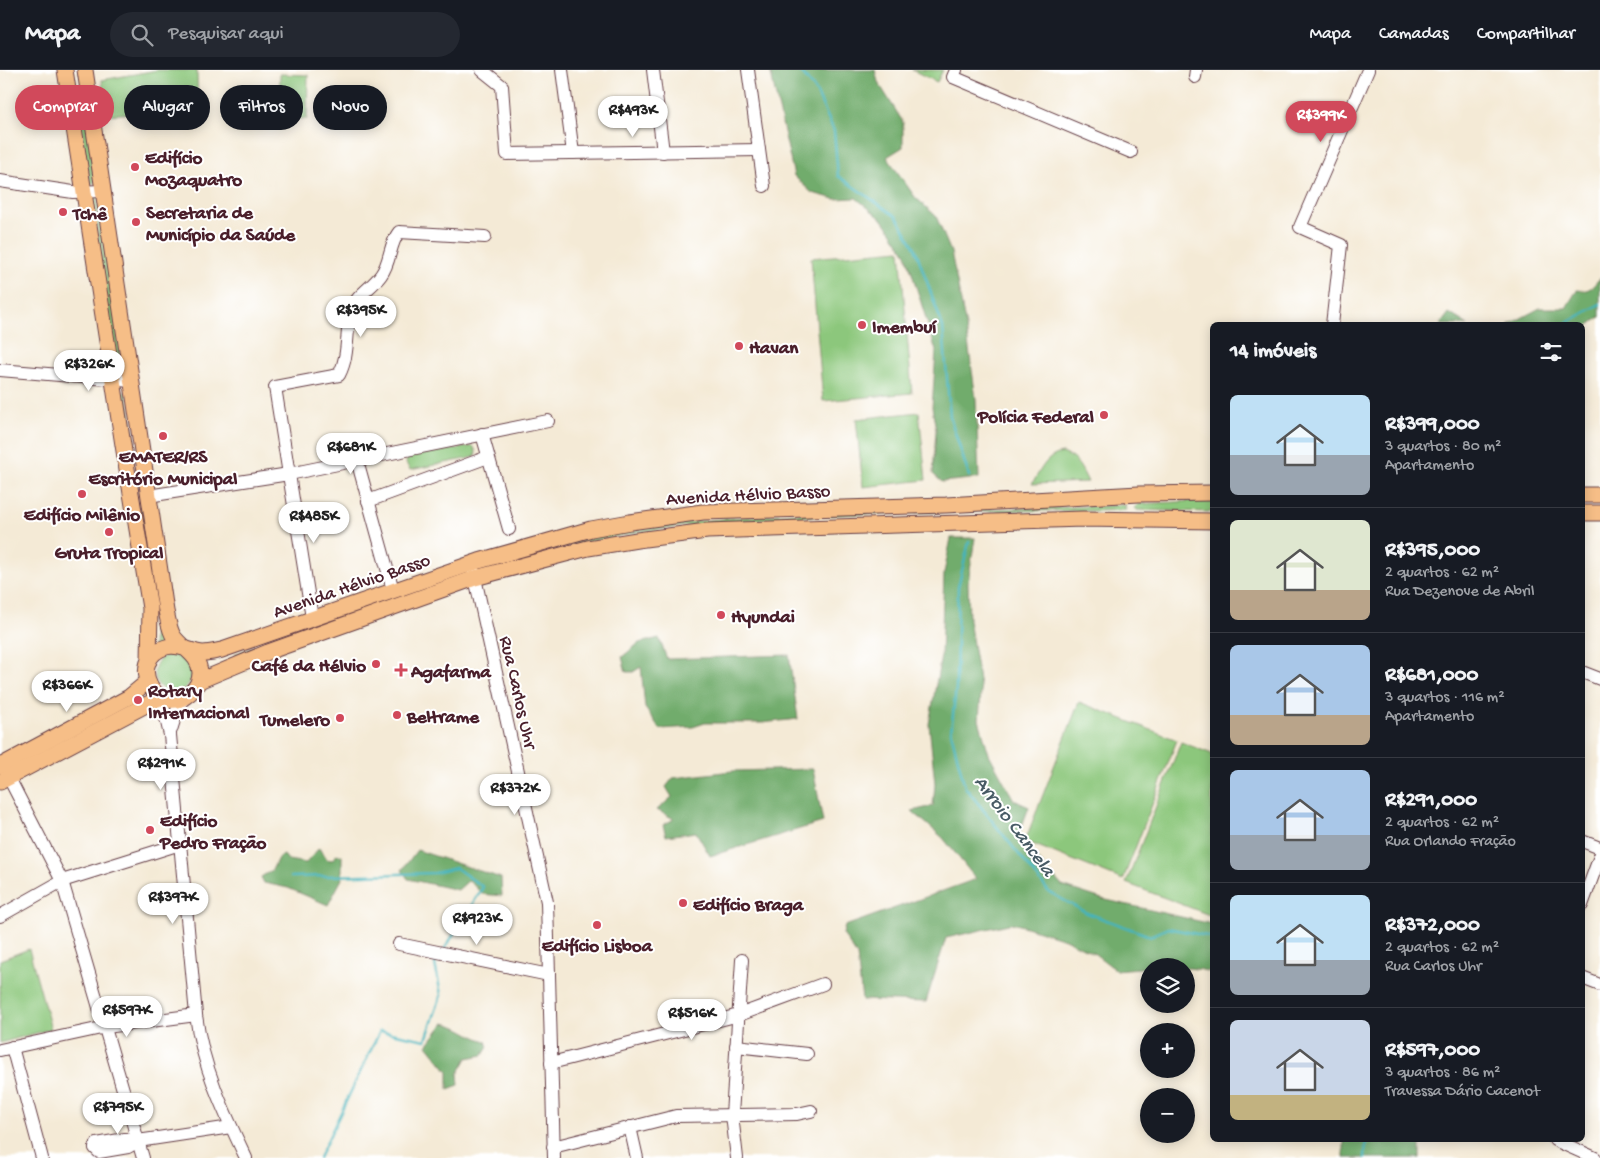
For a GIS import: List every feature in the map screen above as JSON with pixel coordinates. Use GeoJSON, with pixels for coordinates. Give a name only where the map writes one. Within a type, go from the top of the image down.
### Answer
{"type":"FeatureCollection","features":[{"type":"Feature","properties":{"kind":"main road"},"geometry":{"type":"LineString","coordinates":[[65,70],[150,608],[147,682],[152,690],[161,697],[176,700],[187,696],[199,681],[198,664],[174,636],[169,625],[85,70]]}},
{"type":"Feature","properties":{"kind":"main road","name":"Avenida Hélvio Basso"},"geometry":{"type":"LineString","coordinates":[[199,681],[276,648],[473,570],[591,529],[703,512],[946,504],[1210,492]]}},
{"type":"Feature","properties":{"kind":"main road"},"geometry":{"type":"LineString","coordinates":[[1139,494],[1131,507],[1134,516],[1139,521]]}},
{"type":"Feature","properties":{"kind":"main road"},"geometry":{"type":"LineString","coordinates":[[1585,495],[1600,495]]}},
{"type":"Feature","properties":{"kind":"main road"},"geometry":{"type":"LineString","coordinates":[[132,499],[148,496]]}},
{"type":"Feature","properties":{"kind":"main road"},"geometry":{"type":"LineString","coordinates":[[1585,512],[1600,513]]}},
{"type":"Feature","properties":{"kind":"main road","name":"Avenida Hélvio Basso"},"geometry":{"type":"LineString","coordinates":[[187,649],[202,653],[215,651],[393,590],[473,570],[588,548],[707,531],[1077,519],[1210,521]]}},
{"type":"Feature","properties":{"kind":"main road"},"geometry":{"type":"LineString","coordinates":[[149,661],[156,652],[166,647],[187,649]]}},
{"type":"Feature","properties":{"kind":"main road"},"geometry":{"type":"LineString","coordinates":[[2,769],[129,696],[147,682]]}},
{"type":"Feature","properties":{"kind":"main road"},"geometry":{"type":"LineString","coordinates":[[2,769],[161,697]]}},
{"type":"Feature","properties":{"kind":"street"},"geometry":{"type":"LineString","coordinates":[[482,70],[502,86],[507,154],[759,150]]}},
{"type":"Feature","properties":{"kind":"street"},"geometry":{"type":"LineString","coordinates":[[562,70],[573,153]]}},
{"type":"Feature","properties":{"kind":"street"},"geometry":{"type":"LineString","coordinates":[[653,70],[663,152]]}},
{"type":"Feature","properties":{"kind":"street"},"geometry":{"type":"LineString","coordinates":[[748,70],[764,186]]}},
{"type":"Feature","properties":{"kind":"street"},"geometry":{"type":"LineString","coordinates":[[1332,322],[1341,245],[1300,227],[1368,70]]}},
{"type":"Feature","properties":{"kind":"street"},"geometry":{"type":"LineString","coordinates":[[955,74],[1131,152]]}},
{"type":"Feature","properties":{"kind":"street"},"geometry":{"type":"LineString","coordinates":[[0,181],[73,192],[104,191]]}},
{"type":"Feature","properties":{"kind":"street"},"geometry":{"type":"LineString","coordinates":[[312,618],[275,387],[339,375],[345,364],[350,312],[355,302],[382,274],[393,239],[399,232],[485,237]]}},
{"type":"Feature","properties":{"kind":"street"},"geometry":{"type":"LineString","coordinates":[[0,370],[113,381],[131,381]]}},
{"type":"Feature","properties":{"kind":"street"},"geometry":{"type":"LineString","coordinates":[[148,496],[289,474],[548,421]]}},
{"type":"Feature","properties":{"kind":"street"},"geometry":{"type":"LineString","coordinates":[[482,434],[509,529]]}},
{"type":"Feature","properties":{"kind":"street"},"geometry":{"type":"LineString","coordinates":[[368,501],[488,457]]}},
{"type":"Feature","properties":{"kind":"street"},"geometry":{"type":"LineString","coordinates":[[357,460],[393,590]]}},
{"type":"Feature","properties":{"kind":"street","name":"Rua Carlos Uhr"},"geometry":{"type":"LineString","coordinates":[[473,570],[547,902],[554,1152]]}},
{"type":"Feature","properties":{"kind":"street"},"geometry":{"type":"LineString","coordinates":[[1585,673],[1600,679]]}},
{"type":"Feature","properties":{"kind":"street"},"geometry":{"type":"LineString","coordinates":[[170,735],[179,704],[187,696]]}},
{"type":"Feature","properties":{"kind":"street"},"geometry":{"type":"LineString","coordinates":[[161,697],[170,735],[196,1015],[202,1052],[231,1127],[246,1158]]}},
{"type":"Feature","properties":{"kind":"street"},"geometry":{"type":"LineString","coordinates":[[2,769],[62,881],[143,1158]]}},
{"type":"Feature","properties":{"kind":"street"},"geometry":{"type":"LineString","coordinates":[[1585,842],[1600,848]]}},
{"type":"Feature","properties":{"kind":"street"},"geometry":{"type":"LineString","coordinates":[[0,916],[62,881],[180,844]]}},
{"type":"Feature","properties":{"kind":"street"},"geometry":{"type":"LineString","coordinates":[[1585,898],[1600,856]]}},
{"type":"Feature","properties":{"kind":"street"},"geometry":{"type":"LineString","coordinates":[[400,944],[548,975]]}},
{"type":"Feature","properties":{"kind":"street"},"geometry":{"type":"LineString","coordinates":[[737,1158],[732,1115],[742,960]]}},
{"type":"Feature","properties":{"kind":"street"},"geometry":{"type":"LineString","coordinates":[[1585,979],[1600,985]]}},
{"type":"Feature","properties":{"kind":"street"},"geometry":{"type":"LineString","coordinates":[[551,1063],[739,1015],[823,984]]}},
{"type":"Feature","properties":{"kind":"street"},"geometry":{"type":"LineString","coordinates":[[42,1158],[6,1049],[106,1027],[196,1015]]}},
{"type":"Feature","properties":{"kind":"street"},"geometry":{"type":"LineString","coordinates":[[736,1046],[807,1054]]}},
{"type":"Feature","properties":{"kind":"street"},"geometry":{"type":"LineString","coordinates":[[554,1152],[630,1127],[676,1116],[797,1114],[811,1111]]}},
{"type":"Feature","properties":{"kind":"street"},"geometry":{"type":"LineString","coordinates":[[138,1141],[231,1127]]}},
{"type":"Feature","properties":{"kind":"street"},"geometry":{"type":"LineString","coordinates":[[630,1127],[637,1158]]}},
{"type":"Feature","properties":{"kind":"street"},"geometry":{"type":"LineString","coordinates":[[1559,1142],[1595,1158]]}},
{"type":"Feature","properties":{"kind":"green space"},"geometry":{"type":"Polygon","coordinates":[[[157,70],[197,70],[197,85],[124,85],[124,114],[114,114],[114,85],[102,85],[102,80],[157,70]]]}},
{"type":"Feature","properties":{"kind":"green space"},"geometry":{"type":"Polygon","coordinates":[[[770,70],[875,70],[878,82],[903,122],[903,147],[887,157],[915,197],[936,216],[951,252],[966,327],[976,399],[979,478],[942,482],[933,474],[936,430],[932,407],[936,351],[906,254],[884,221],[856,198],[835,199],[812,193],[794,176],[770,70]]]}},
{"type":"Feature","properties":{"kind":"green space"},"geometry":{"type":"Polygon","coordinates":[[[912,70],[943,70],[937,82],[912,70]]]}},
{"type":"Feature","properties":{"kind":"green space"},"geometry":{"type":"Polygon","coordinates":[[[280,74],[308,75],[307,119],[303,119],[303,85],[280,85],[280,74]]]}},
{"type":"Feature","properties":{"kind":"green space"},"geometry":{"type":"Polygon","coordinates":[[[81,130],[87,130],[95,182],[93,184],[90,182],[81,130]]]}},
{"type":"Feature","properties":{"kind":"green space"},"geometry":{"type":"Polygon","coordinates":[[[93,195],[97,195],[123,371],[116,372],[93,195]]]}},
{"type":"Feature","properties":{"kind":"green space","name":"Imembuí"},"geometry":{"type":"Polygon","coordinates":[[[900,250],[912,393],[823,401],[811,258],[900,250]]]}},
{"type":"Feature","properties":{"kind":"green space"},"geometry":{"type":"Polygon","coordinates":[[[1600,278],[1600,317],[1585,328],[1585,322],[1514,322],[1540,308],[1566,308],[1577,290],[1588,289],[1600,278]]]}},
{"type":"Feature","properties":{"kind":"green space"},"geometry":{"type":"Polygon","coordinates":[[[1449,313],[1463,322],[1442,322],[1449,313]]]}},
{"type":"Feature","properties":{"kind":"green space"},"geometry":{"type":"Polygon","coordinates":[[[123,391],[127,394],[135,443],[128,443],[121,392],[123,391]]]}},
{"type":"Feature","properties":{"kind":"green space"},"geometry":{"type":"Polygon","coordinates":[[[919,412],[926,480],[863,487],[856,419],[919,412]]]}},
{"type":"Feature","properties":{"kind":"green space"},"geometry":{"type":"Polygon","coordinates":[[[473,446],[476,451],[475,457],[410,470],[406,463],[408,456],[473,446]]]}},
{"type":"Feature","properties":{"kind":"green space"},"geometry":{"type":"Polygon","coordinates":[[[1063,453],[1076,461],[1088,482],[1032,484],[1048,460],[1057,454],[1063,453]]]}},
{"type":"Feature","properties":{"kind":"green space"},"geometry":{"type":"Polygon","coordinates":[[[1210,500],[1210,512],[1137,510],[1135,508],[1138,504],[1210,500]]]}},
{"type":"Feature","properties":{"kind":"green space"},"geometry":{"type":"Polygon","coordinates":[[[139,503],[143,504],[148,523],[163,644],[153,648],[155,594],[139,503]]]}},
{"type":"Feature","properties":{"kind":"green space"},"geometry":{"type":"Polygon","coordinates":[[[1125,505],[1126,510],[881,513],[757,519],[633,533],[513,560],[512,558],[587,539],[662,526],[739,518],[893,510],[1125,505]]]}},
{"type":"Feature","properties":{"kind":"green space"},"geometry":{"type":"Polygon","coordinates":[[[951,538],[975,538],[968,582],[969,620],[981,692],[979,720],[989,754],[1014,800],[1029,807],[1019,834],[1024,844],[1062,886],[1102,899],[1210,924],[1210,972],[1195,969],[1195,958],[1140,958],[1140,968],[1116,970],[1095,954],[1065,939],[1013,923],[946,938],[926,1002],[862,1000],[857,956],[843,934],[845,926],[976,879],[943,838],[912,811],[933,806],[935,784],[929,724],[941,656],[944,573],[951,538]]]}},
{"type":"Feature","properties":{"kind":"green space"},"geometry":{"type":"Polygon","coordinates":[[[462,573],[463,575],[235,656],[235,654],[462,573]]]}},
{"type":"Feature","properties":{"kind":"green space"},"geometry":{"type":"Polygon","coordinates":[[[659,638],[667,659],[789,655],[798,719],[762,723],[705,723],[693,727],[660,729],[645,708],[641,667],[633,672],[626,672],[622,657],[639,643],[659,638]]]}},
{"type":"Feature","properties":{"kind":"green space"},"geometry":{"type":"Polygon","coordinates":[[[173,654],[187,659],[192,673],[187,687],[173,692],[159,687],[154,673],[159,659],[173,654]]]}},
{"type":"Feature","properties":{"kind":"green space"},"geometry":{"type":"Polygon","coordinates":[[[1079,702],[1177,740],[1123,880],[1025,841],[1079,702]]]}},
{"type":"Feature","properties":{"kind":"green space"},"geometry":{"type":"Polygon","coordinates":[[[1181,742],[1210,753],[1210,915],[1126,883],[1181,742]]]}},
{"type":"Feature","properties":{"kind":"green space"},"geometry":{"type":"Polygon","coordinates":[[[813,769],[823,822],[710,856],[696,832],[666,836],[663,825],[674,819],[657,810],[672,797],[666,787],[673,778],[732,771],[813,769]]]}},
{"type":"Feature","properties":{"kind":"green space"},"geometry":{"type":"Polygon","coordinates":[[[319,848],[326,859],[332,860],[337,854],[342,856],[342,879],[328,905],[288,888],[264,883],[261,877],[272,870],[278,858],[284,855],[288,860],[306,863],[319,848]]]}},
{"type":"Feature","properties":{"kind":"green space"},"geometry":{"type":"Polygon","coordinates":[[[417,850],[501,878],[502,896],[482,894],[469,880],[458,890],[408,879],[402,870],[417,850]]]}},
{"type":"Feature","properties":{"kind":"green space"},"geometry":{"type":"Polygon","coordinates":[[[29,949],[51,1029],[0,1043],[0,960],[29,949]]]}},
{"type":"Feature","properties":{"kind":"green space"},"geometry":{"type":"Polygon","coordinates":[[[444,1023],[455,1026],[486,1041],[488,1047],[483,1055],[467,1058],[458,1074],[459,1085],[448,1089],[448,1071],[427,1045],[444,1023]]]}},
{"type":"Feature","properties":{"kind":"green space"},"geometry":{"type":"Polygon","coordinates":[[[1344,1142],[1420,1142],[1420,1158],[1344,1158],[1344,1142]]]}},
{"type":"Feature","properties":{"kind":"waterway","name":"Arroio Cancela"},"geometry":{"type":"LineString","coordinates":[[799,70],[815,89],[834,131],[838,176],[897,217],[915,248],[943,327],[950,417],[969,476]]}},
{"type":"Feature","properties":{"kind":"waterway"},"geometry":{"type":"LineString","coordinates":[[1568,322],[1600,304]]}},
{"type":"Feature","properties":{"kind":"waterway","name":"Arroio Cancela"},"geometry":{"type":"LineString","coordinates":[[969,542],[958,587],[956,688],[951,732],[965,787],[1049,892],[1087,913],[1150,936],[1168,928],[1210,937]]}},
{"type":"Feature","properties":{"kind":"waterway"},"geometry":{"type":"LineString","coordinates":[[291,877],[435,873],[456,868],[483,887],[444,950]]}},
{"type":"Feature","properties":{"kind":"waterway"},"geometry":{"type":"LineString","coordinates":[[319,1158],[380,1031],[426,1040],[441,995],[435,964],[439,957]]}},
{"type":"Feature","properties":{"kind":"waterway","name":"Arroio Cancela"},"geometry":{"type":"LineString","coordinates":[[1365,1158],[1366,1142]]}},
{"type":"Feature","properties":{"kind":"place","name":"Edifício Mozaquatro"},"geometry":{"type":"Point","coordinates":[135,167]}},
{"type":"Feature","properties":{"kind":"place","name":"Tchê"},"geometry":{"type":"Point","coordinates":[63,212]}},
{"type":"Feature","properties":{"kind":"place","name":"Secretaria de Município da Saúde"},"geometry":{"type":"Point","coordinates":[136,222]}},
{"type":"Feature","properties":{"kind":"place","name":"Imembuí"},"geometry":{"type":"Point","coordinates":[862,325]}},
{"type":"Feature","properties":{"kind":"place","name":"Havan"},"geometry":{"type":"Point","coordinates":[739,346]}},
{"type":"Feature","properties":{"kind":"place","name":"Polícia Federal"},"geometry":{"type":"Point","coordinates":[1104,415]}},
{"type":"Feature","properties":{"kind":"place","name":"EMATER/RS Escritório Municipal"},"geometry":{"type":"Point","coordinates":[163,436]}},
{"type":"Feature","properties":{"kind":"place","name":"Edifício Milênio"},"geometry":{"type":"Point","coordinates":[82,494]}},
{"type":"Feature","properties":{"kind":"place","name":"Gruta Tropical"},"geometry":{"type":"Point","coordinates":[109,532]}},
{"type":"Feature","properties":{"kind":"place","name":"Hyundai"},"geometry":{"type":"Point","coordinates":[721,615]}},
{"type":"Feature","properties":{"kind":"place","name":"Café da Hélvio"},"geometry":{"type":"Point","coordinates":[376,664]}},
{"type":"Feature","properties":{"kind":"place","name":"Agafarma"},"geometry":{"type":"Point","coordinates":[401,670]}},
{"type":"Feature","properties":{"kind":"place","name":"Rotary Internacional"},"geometry":{"type":"Point","coordinates":[138,700]}},
{"type":"Feature","properties":{"kind":"place","name":"Beltrame"},"geometry":{"type":"Point","coordinates":[397,715]}},
{"type":"Feature","properties":{"kind":"place","name":"Tumelero"},"geometry":{"type":"Point","coordinates":[340,718]}},
{"type":"Feature","properties":{"kind":"place","name":"Edifício Pedro Fração"},"geometry":{"type":"Point","coordinates":[150,830]}},
{"type":"Feature","properties":{"kind":"place","name":"Edifício Braga"},"geometry":{"type":"Point","coordinates":[683,903]}},
{"type":"Feature","properties":{"kind":"place","name":"Edifício Lisboa"},"geometry":{"type":"Point","coordinates":[597,925]}}]}
